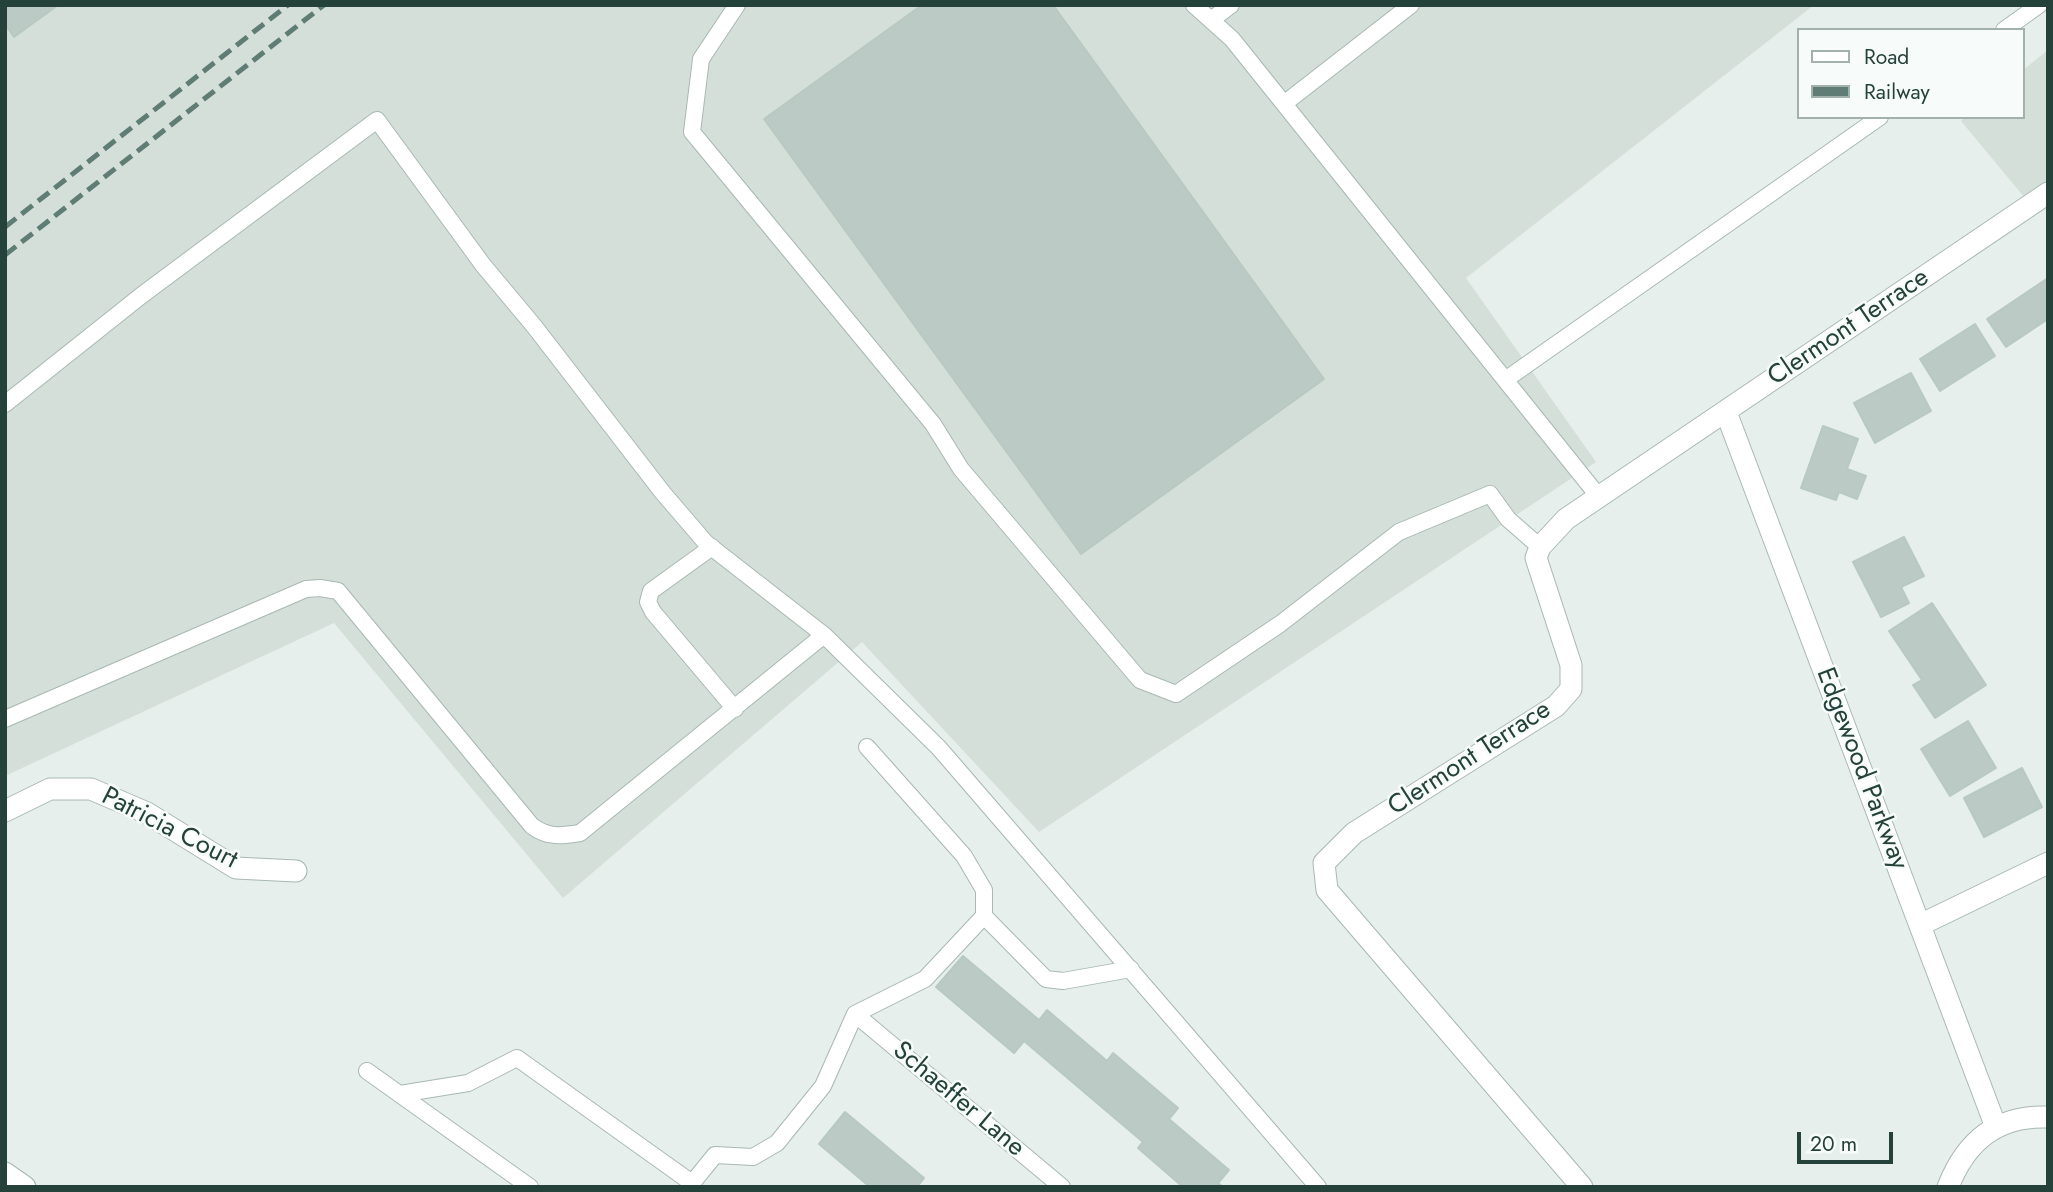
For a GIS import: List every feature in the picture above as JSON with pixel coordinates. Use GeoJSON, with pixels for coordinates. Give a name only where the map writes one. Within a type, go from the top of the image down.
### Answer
{"type":"FeatureCollection","features":[{"type":"Feature","properties":{"kind":"street","name":"Clermont Terrace"},"geometry":{"type":"LineString","coordinates":[[1581,1187],[1327,890],[1324,863],[1354,833],[1556,706],[1571,689],[1571,665],[1536,558],[1540,547],[1566,519],[2048,193]]}},
{"type":"Feature","properties":{"kind":"street","name":"Edgewood Parkway"},"geometry":{"type":"LineString","coordinates":[[1726,412],[1996,1127]]}},
{"type":"Feature","properties":{"kind":"street","name":"Patricia Court"},"geometry":{"type":"LineString","coordinates":[[5,811],[50,789],[91,789],[147,813],[236,868],[296,871]]}},
{"type":"Feature","properties":{"kind":"street"},"geometry":{"type":"LineString","coordinates":[[1920,925],[2048,863]]}},
{"type":"Feature","properties":{"kind":"street"},"geometry":{"type":"LineString","coordinates":[[1948,1187],[1957,1164],[1976,1141],[1996,1127],[2031,1116],[2048,1117]]}},
{"type":"Feature","properties":{"kind":"street"},"geometry":{"type":"LineString","coordinates":[[5,1173],[25,1187]]}},
{"type":"Feature","properties":{"kind":"lane"},"geometry":{"type":"LineString","coordinates":[[737,5],[701,59],[692,132],[933,425],[961,469],[1140,680],[1176,694],[1280,624],[1399,531],[1490,494],[1508,519],[1540,547]]}},
{"type":"Feature","properties":{"kind":"lane"},"geometry":{"type":"LineString","coordinates":[[1194,5],[1232,39],[1285,103],[1599,497]]}},
{"type":"Feature","properties":{"kind":"lane"},"geometry":{"type":"LineString","coordinates":[[1211,20],[1231,5]]}},
{"type":"Feature","properties":{"kind":"lane"},"geometry":{"type":"LineString","coordinates":[[1285,103],[1411,5]]}},
{"type":"Feature","properties":{"kind":"lane"},"geometry":{"type":"LineString","coordinates":[[2007,28],[2039,5]]}},
{"type":"Feature","properties":{"kind":"lane"},"geometry":{"type":"LineString","coordinates":[[1505,380],[1877,119]]}},
{"type":"Feature","properties":{"kind":"lane"},"geometry":{"type":"LineString","coordinates":[[5,404],[142,295],[377,120],[484,265],[663,493],[712,547],[824,635],[939,748],[1318,1187]]}},
{"type":"Feature","properties":{"kind":"lane"},"geometry":{"type":"LineString","coordinates":[[712,547],[652,591],[648,601],[653,612],[735,709]]}},
{"type":"Feature","properties":{"kind":"lane"},"geometry":{"type":"LineString","coordinates":[[5,719],[306,589],[320,587],[338,591],[532,826],[542,833],[557,836],[580,833],[824,635]]}},
{"type":"Feature","properties":{"kind":"lane"},"geometry":{"type":"LineString","coordinates":[[867,747],[964,856],[984,890],[985,916],[1046,979],[1063,981],[1131,970]]}},
{"type":"Feature","properties":{"kind":"lane"},"geometry":{"type":"LineString","coordinates":[[400,1094],[468,1083],[517,1058],[690,1185],[715,1155],[753,1157],[777,1143],[824,1086],[855,1014],[925,979],[985,916]]}},
{"type":"Feature","properties":{"kind":"lane","name":"Schaeffer Lane"},"geometry":{"type":"LineString","coordinates":[[855,1014],[1062,1187]]}},
{"type":"Feature","properties":{"kind":"lane"},"geometry":{"type":"LineString","coordinates":[[367,1071],[530,1187]]}},
{"type":"Feature","properties":{"kind":"shaded area"},"geometry":{"type":"Polygon","coordinates":[[[5,5],[1814,5],[1466,278],[1596,462],[1039,832],[862,642],[563,898],[334,623],[5,776],[5,5]]]}},
{"type":"Feature","properties":{"kind":"shaded area"},"geometry":{"type":"Polygon","coordinates":[[[2048,50],[2048,201],[2034,209],[1961,121],[2025,119],[2025,68],[2048,50]]]}},
{"type":"Feature","properties":{"kind":"building"},"geometry":{"type":"Polygon","coordinates":[[[5,5],[58,5],[14,37],[5,24],[5,5]]]}},
{"type":"Feature","properties":{"kind":"building"},"geometry":{"type":"Polygon","coordinates":[[[922,5],[1053,5],[1324,379],[1081,554],[764,119],[922,5]]]}},
{"type":"Feature","properties":{"kind":"building"},"geometry":{"type":"Polygon","coordinates":[[[2048,278],[2048,319],[2006,347],[1987,319],[2048,278]]]}},
{"type":"Feature","properties":{"kind":"building"},"geometry":{"type":"Polygon","coordinates":[[[1975,324],[1995,356],[1940,391],[1920,359],[1975,324]]]}},
{"type":"Feature","properties":{"kind":"building"},"geometry":{"type":"Polygon","coordinates":[[[1911,373],[1931,411],[1875,443],[1854,403],[1911,373]]]}},
{"type":"Feature","properties":{"kind":"building"},"geometry":{"type":"Polygon","coordinates":[[[1823,426],[1858,439],[1847,469],[1866,476],[1857,499],[1839,492],[1836,500],[1801,488],[1823,426]]]}},
{"type":"Feature","properties":{"kind":"building"},"geometry":{"type":"Polygon","coordinates":[[[1904,537],[1924,576],[1901,587],[1909,603],[1881,617],[1853,562],[1904,537]]]}},
{"type":"Feature","properties":{"kind":"building"},"geometry":{"type":"Polygon","coordinates":[[[1932,603],[1986,685],[1935,718],[1913,685],[1922,680],[1889,631],[1932,603]]]}},
{"type":"Feature","properties":{"kind":"building"},"geometry":{"type":"Polygon","coordinates":[[[1968,721],[1996,768],[1950,796],[1921,749],[1968,721]]]}},
{"type":"Feature","properties":{"kind":"building"},"geometry":{"type":"Polygon","coordinates":[[[2022,768],[2042,807],[1984,837],[1964,798],[2022,768]]]}},
{"type":"Feature","properties":{"kind":"building"},"geometry":{"type":"Polygon","coordinates":[[[963,956],[1039,1020],[1047,1010],[1107,1061],[1113,1053],[1178,1108],[1169,1119],[1229,1170],[1218,1183],[1223,1187],[1183,1187],[1138,1148],[1143,1142],[1024,1041],[1014,1053],[936,987],[963,956]]]}},
{"type":"Feature","properties":{"kind":"building"},"geometry":{"type":"Polygon","coordinates":[[[845,1112],[924,1178],[917,1187],[870,1187],[819,1144],[845,1112]]]}},
{"type":"Feature","properties":{"kind":"railway"},"geometry":{"type":"LineString","coordinates":[[5,227],[288,5]]}},
{"type":"Feature","properties":{"kind":"railway"},"geometry":{"type":"LineString","coordinates":[[5,255],[324,5]]}}]}
